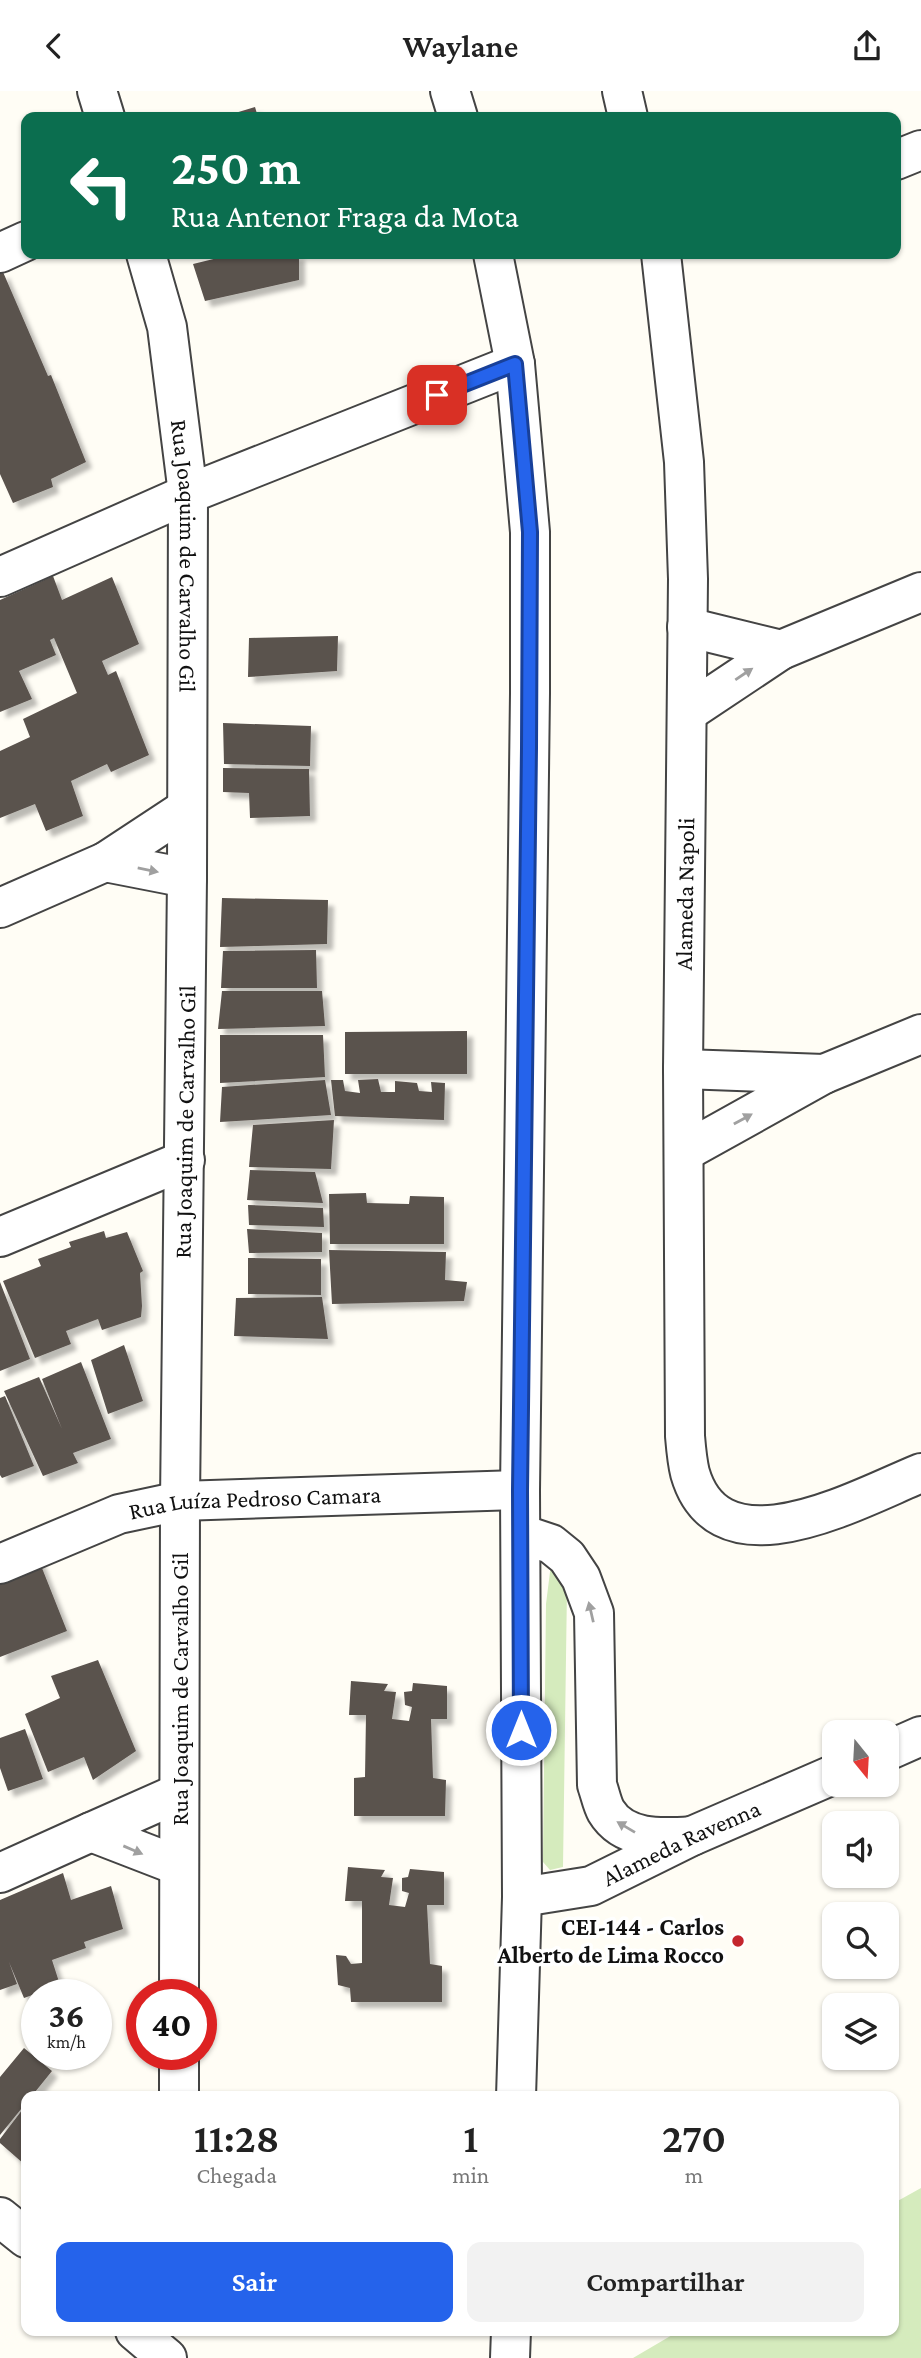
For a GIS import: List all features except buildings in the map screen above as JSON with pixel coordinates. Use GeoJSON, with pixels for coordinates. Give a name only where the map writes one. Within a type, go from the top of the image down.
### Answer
{"type":"FeatureCollection","features":[{"type":"Feature","properties":{"kind":"street"},"geometry":{"type":"LineString","coordinates":[[97,91],[104,112]]}},
{"type":"Feature","properties":{"kind":"street"},"geometry":{"type":"LineString","coordinates":[[450,91],[456,112]]}},
{"type":"Feature","properties":{"kind":"street"},"geometry":{"type":"LineString","coordinates":[[622,91],[627,112]]}},
{"type":"Feature","properties":{"kind":"street"},"geometry":{"type":"LineString","coordinates":[[901,158],[921,150]]}},
{"type":"Feature","properties":{"kind":"street"},"geometry":{"type":"LineString","coordinates":[[0,253],[21,243]]}},
{"type":"Feature","properties":{"kind":"street","name":"Rua Joaquim de Carvalho Gil"},"geometry":{"type":"LineString","coordinates":[[147,259],[167,327],[188,494],[179,1979]]}},
{"type":"Feature","properties":{"kind":"street"},"geometry":{"type":"LineString","coordinates":[[495,259],[515,364],[530,532],[520,1490],[522,1898],[516,2091]]}},
{"type":"Feature","properties":{"kind":"street","name":"Alameda Napoli"},"geometry":{"type":"LineString","coordinates":[[663,259],[684,462],[688,712],[683,1069],[685,1436],[690,1474],[705,1503],[727,1520],[753,1527],[784,1525],[823,1513],[921,1473]]}},
{"type":"Feature","properties":{"kind":"street"},"geometry":{"type":"LineString","coordinates":[[0,577],[188,494],[515,364]]}},
{"type":"Feature","properties":{"kind":"street"},"geometry":{"type":"LineString","coordinates":[[688,712],[781,650],[921,592]]}},
{"type":"Feature","properties":{"kind":"street"},"geometry":{"type":"LineString","coordinates":[[687,627],[781,650]]}},
{"type":"Feature","properties":{"kind":"street"},"geometry":{"type":"LineString","coordinates":[[0,908],[105,862],[187,808]]}},
{"type":"Feature","properties":{"kind":"street"},"geometry":{"type":"LineString","coordinates":[[105,862],[187,878]]}},
{"type":"Feature","properties":{"kind":"street"},"geometry":{"type":"LineString","coordinates":[[684,1152],[824,1074],[921,1034]]}},
{"type":"Feature","properties":{"kind":"street"},"geometry":{"type":"LineString","coordinates":[[683,1069],[824,1074]]}},
{"type":"Feature","properties":{"kind":"street"},"geometry":{"type":"LineString","coordinates":[[0,1237],[185,1160]]}},
{"type":"Feature","properties":{"kind":"street","name":"Rua Luíza Pedroso Camara"},"geometry":{"type":"LineString","coordinates":[[0,1564],[119,1514],[180,1501],[520,1490]]}},
{"type":"Feature","properties":{"kind":"street"},"geometry":{"type":"LineString","coordinates":[[521,1534],[551,1544],[567,1557],[581,1578],[594,1613],[597,1785],[606,1812],[620,1826],[641,1836],[692,1836]]}},
{"type":"Feature","properties":{"kind":"street"},"geometry":{"type":"LineString","coordinates":[[900,1745],[921,1736]]}},
{"type":"Feature","properties":{"kind":"street","name":"Alameda Ravenna"},"geometry":{"type":"LineString","coordinates":[[522,1898],[591,1886],[692,1836],[822,1780]]}},
{"type":"Feature","properties":{"kind":"street"},"geometry":{"type":"LineString","coordinates":[[0,1873],[179,1793]]}},
{"type":"Feature","properties":{"kind":"street"},"geometry":{"type":"LineString","coordinates":[[91,1832],[179,1866]]}},
{"type":"Feature","properties":{"kind":"street"},"geometry":{"type":"LineString","coordinates":[[179,2070],[179,2091]]}},
{"type":"Feature","properties":{"kind":"street"},"geometry":{"type":"LineString","coordinates":[[0,2217],[21,2234]]}},
{"type":"Feature","properties":{"kind":"street"},"geometry":{"type":"LineString","coordinates":[[141,2336],[167,2358]]}},
{"type":"Feature","properties":{"kind":"street"},"geometry":{"type":"LineString","coordinates":[[183,2336],[184,2358]]}},
{"type":"Feature","properties":{"kind":"street"},"geometry":{"type":"LineString","coordinates":[[510,2358],[511,2336]]}},
{"type":"Feature","properties":{"kind":"green space"},"geometry":{"type":"Polygon","coordinates":[[[551,1564],[567,1588],[563,1867],[550,1870],[543,1862],[543,1855],[546,1604],[551,1564]]]}},
{"type":"Feature","properties":{"kind":"green space"},"geometry":{"type":"Polygon","coordinates":[[[921,2188],[921,2358],[633,2358],[670,2336],[899,2336],[899,2200],[921,2188]]]}},
{"type":"Feature","properties":{"kind":"place","name":"CEI-144 - Carlos Alberto de Lima Rocco"},"geometry":{"type":"Point","coordinates":[738,1941]}},
{"type":"Feature","properties":{"kind":"route"},"geometry":{"type":"LineString","coordinates":[[437,395],[515,364],[530,532],[520,1490],[521,1730]]}}]}
